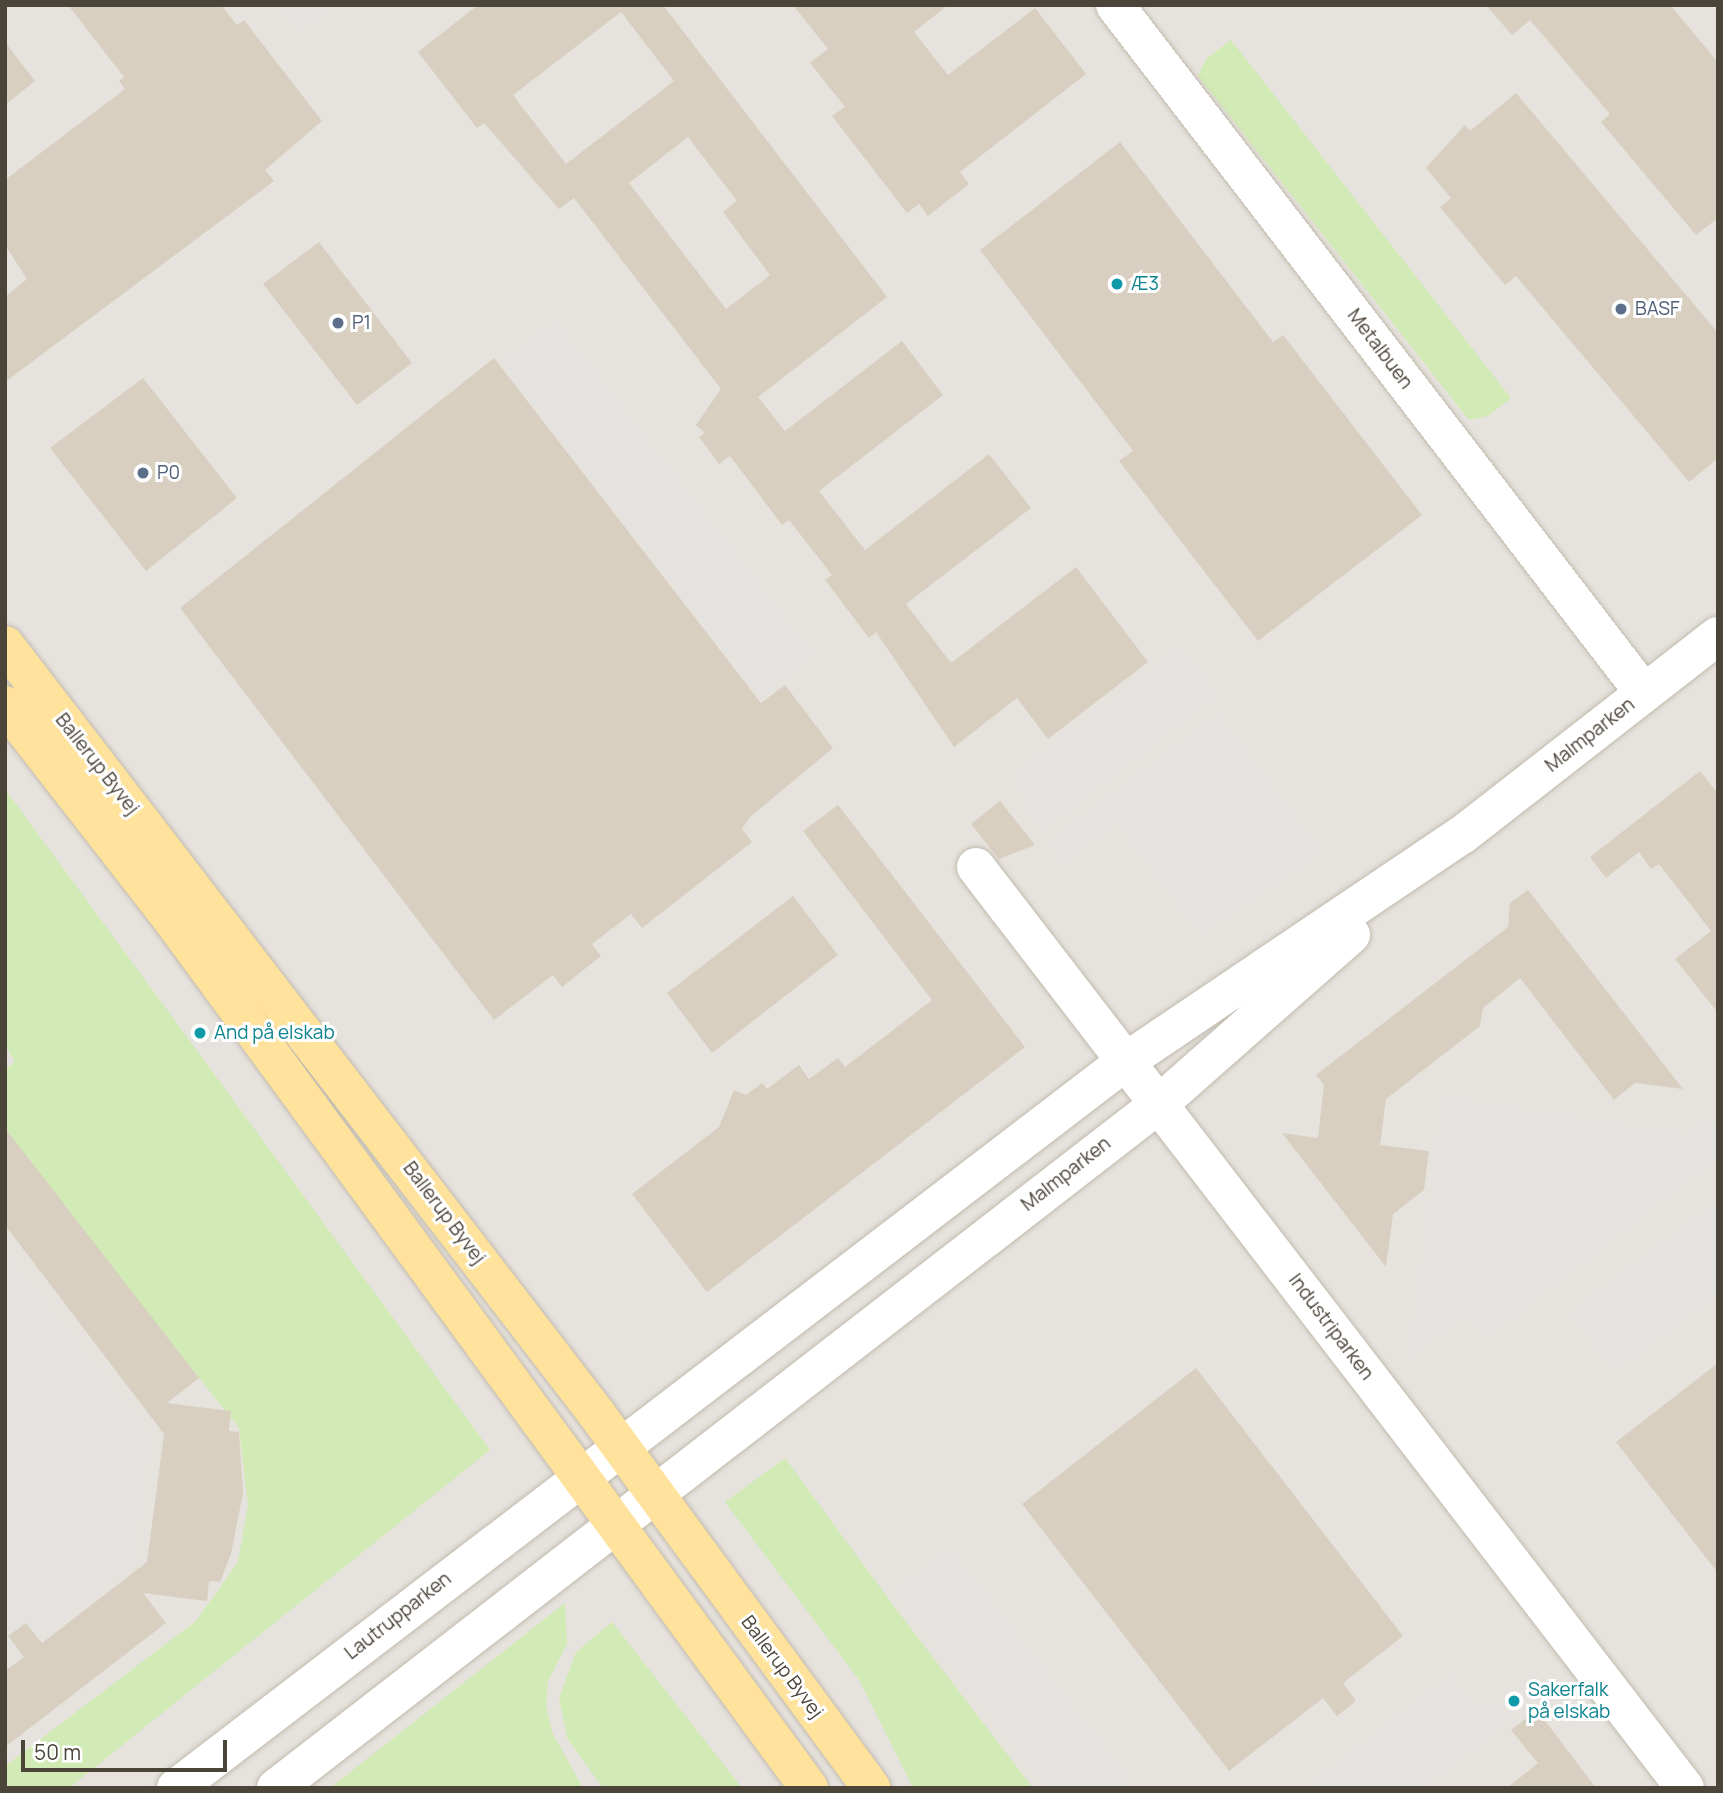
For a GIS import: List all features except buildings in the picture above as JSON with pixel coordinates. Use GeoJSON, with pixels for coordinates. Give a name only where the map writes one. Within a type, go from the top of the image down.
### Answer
{"type":"FeatureCollection","features":[{"type":"Feature","properties":{"kind":"main road","name":"Ballerup Byvej"},"geometry":{"type":"LineString","coordinates":[[5,645],[620,1445],[653,1494],[871,1788]]}},
{"type":"Feature","properties":{"kind":"main road","name":"Ballerup Byvej"},"geometry":{"type":"LineString","coordinates":[[5,705],[173,921],[611,1526],[808,1788]]}},
{"type":"Feature","properties":{"kind":"street","name":"Metalbuen"},"geometry":{"type":"LineString","coordinates":[[1115,5],[1644,693]]}},
{"type":"Feature","properties":{"kind":"street","name":"Malmparken"},"geometry":{"type":"LineString","coordinates":[[653,1494],[1159,1104],[1462,835],[1718,636]]}},
{"type":"Feature","properties":{"kind":"street","name":"Malmparken"},"geometry":{"type":"LineString","coordinates":[[620,1445],[1125,1062],[1462,835]]}},
{"type":"Feature","properties":{"kind":"street","name":"Industriparken"},"geometry":{"type":"LineString","coordinates":[[976,867],[1685,1788]]}},
{"type":"Feature","properties":{"kind":"street","name":"Lautrupparken"},"geometry":{"type":"LineString","coordinates":[[176,1788],[620,1445]]}},
{"type":"Feature","properties":{"kind":"street"},"geometry":{"type":"LineString","coordinates":[[276,1788],[653,1494]]}},
{"type":"Feature","properties":{"kind":"shaded area"},"geometry":{"type":"Polygon","coordinates":[[[5,5],[1718,5],[1718,1788],[5,1788],[5,5]]]}},
{"type":"Feature","properties":{"kind":"shaded area"},"geometry":{"type":"Polygon","coordinates":[[[280,5],[334,5],[300,31],[280,5]]]}},
{"type":"Feature","properties":{"kind":"shaded area"},"geometry":{"type":"Polygon","coordinates":[[[555,322],[813,656],[761,696],[502,363],[555,322]]]}},
{"type":"Feature","properties":{"kind":"shaded area"},"geometry":{"type":"Polygon","coordinates":[[[1180,647],[1217,694],[1042,830],[1021,805],[1030,798],[1013,776],[1180,647]]]}},
{"type":"Feature","properties":{"kind":"shaded area"},"geometry":{"type":"Polygon","coordinates":[[[1217,715],[1322,853],[1201,932],[1117,823],[1064,862],[1049,843],[1217,715]]]}},
{"type":"Feature","properties":{"kind":"shaded area"},"geometry":{"type":"Polygon","coordinates":[[[1443,1098],[1688,1136],[1710,1118],[1718,1128],[1718,1156],[1486,1337],[1467,1312],[1410,1357],[1443,1098]]]}},
{"type":"Feature","properties":{"kind":"shaded area"},"geometry":{"type":"Polygon","coordinates":[[[1718,1202],[1718,1292],[1615,1371],[1571,1313],[1718,1202]]]}},
{"type":"Feature","properties":{"kind":"shaded area"},"geometry":{"type":"Polygon","coordinates":[[[5,1253],[150,1435],[131,1565],[20,1654],[5,1639],[5,1253]]]}},
{"type":"Feature","properties":{"kind":"shaded area"},"geometry":{"type":"Polygon","coordinates":[[[950,1550],[1135,1788],[1047,1788],[895,1592],[950,1550]]]}},
{"type":"Feature","properties":{"kind":"shaded area"},"geometry":{"type":"Polygon","coordinates":[[[1451,1676],[1480,1712],[1497,1701],[1510,1719],[1421,1788],[1306,1788],[1451,1676]]]}},
{"type":"Feature","properties":{"kind":"green space"},"geometry":{"type":"Polygon","coordinates":[[[1231,40],[1511,398],[1488,416],[1469,420],[1198,76],[1206,59],[1231,40]]]}},
{"type":"Feature","properties":{"kind":"green space"},"geometry":{"type":"Polygon","coordinates":[[[5,789],[490,1450],[69,1788],[5,1788],[5,1766],[196,1621],[238,1562],[248,1505],[239,1428],[5,1135],[5,1069],[15,1062],[5,1046],[5,789]]]}},
{"type":"Feature","properties":{"kind":"green space"},"geometry":{"type":"Polygon","coordinates":[[[785,1458],[1033,1788],[913,1788],[859,1680],[725,1502],[785,1458]]]}},
{"type":"Feature","properties":{"kind":"green space"},"geometry":{"type":"Polygon","coordinates":[[[565,1603],[567,1644],[548,1681],[546,1705],[552,1732],[583,1788],[330,1788],[565,1603]]]}},
{"type":"Feature","properties":{"kind":"green space"},"geometry":{"type":"Polygon","coordinates":[[[612,1622],[742,1788],[603,1788],[567,1738],[559,1698],[576,1652],[612,1622]]]}},
{"type":"Feature","properties":{"kind":"place","name":"Æ3"},"geometry":{"type":"Point","coordinates":[1117,284]}},
{"type":"Feature","properties":{"kind":"place","name":"BASF"},"geometry":{"type":"Point","coordinates":[1621,309]}},
{"type":"Feature","properties":{"kind":"place","name":"P1"},"geometry":{"type":"Point","coordinates":[338,323]}},
{"type":"Feature","properties":{"kind":"place","name":"P0"},"geometry":{"type":"Point","coordinates":[143,473]}},
{"type":"Feature","properties":{"kind":"place","name":"And på elskab"},"geometry":{"type":"Point","coordinates":[200,1033]}},
{"type":"Feature","properties":{"kind":"place","name":"Sakerfalk på elskab"},"geometry":{"type":"Point","coordinates":[1514,1701]}}]}
